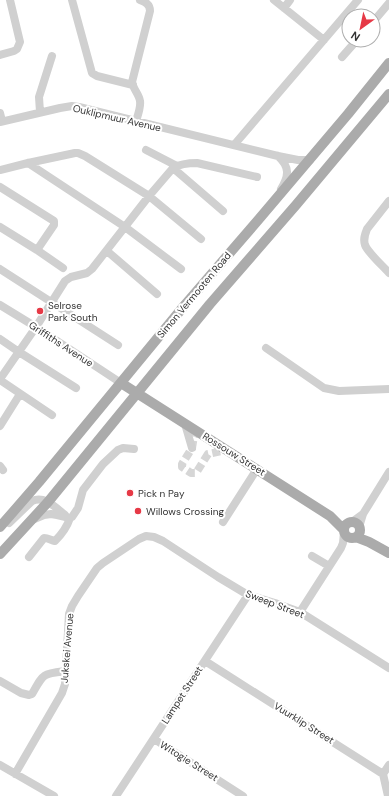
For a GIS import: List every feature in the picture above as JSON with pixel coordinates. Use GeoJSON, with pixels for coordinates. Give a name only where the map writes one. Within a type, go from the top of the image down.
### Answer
{"type":"FeatureCollection","features":[{"type":"Feature","properties":{"kind":"main road","name":"Simon Vermooten Road"},"geometry":{"type":"LineString","coordinates":[[0,526],[40,482],[184,306],[310,160],[389,63]]}},
{"type":"Feature","properties":{"kind":"main road","name":"Simon Vermooten Road"},"geometry":{"type":"LineString","coordinates":[[0,554],[48,502],[210,304],[296,205],[389,94]]}},
{"type":"Feature","properties":{"kind":"main road","name":"Rossouw Street"},"geometry":{"type":"LineString","coordinates":[[121,383],[330,516],[368,537],[386,551]]}},
{"type":"Feature","properties":{"kind":"street"},"geometry":{"type":"LineString","coordinates":[[0,55],[14,51],[17,49],[20,42],[10,0]]}},
{"type":"Feature","properties":{"kind":"street"},"geometry":{"type":"LineString","coordinates":[[72,0],[92,73],[97,76],[132,85]]}},
{"type":"Feature","properties":{"kind":"street"},"geometry":{"type":"LineString","coordinates":[[136,121],[140,100],[132,85],[132,82],[150,11],[148,5],[140,0]]}},
{"type":"Feature","properties":{"kind":"street"},"geometry":{"type":"LineString","coordinates":[[274,0],[324,40]]}},
{"type":"Feature","properties":{"kind":"street"},"geometry":{"type":"LineString","coordinates":[[284,8],[290,0]]}},
{"type":"Feature","properties":{"kind":"street"},"geometry":{"type":"LineString","coordinates":[[234,145],[358,0]]}},
{"type":"Feature","properties":{"kind":"street"},"geometry":{"type":"LineString","coordinates":[[381,12],[389,3]]}},
{"type":"Feature","properties":{"kind":"street"},"geometry":{"type":"LineString","coordinates":[[342,57],[350,48]]}},
{"type":"Feature","properties":{"kind":"street"},"geometry":{"type":"LineString","coordinates":[[40,112],[39,97],[52,56]]}},
{"type":"Feature","properties":{"kind":"street","name":"Ouklipmuur Avenue"},"geometry":{"type":"LineString","coordinates":[[1,119],[68,107],[79,107],[278,156],[298,160],[310,160]]}},
{"type":"Feature","properties":{"kind":"street"},"geometry":{"type":"LineString","coordinates":[[146,150],[175,167],[223,211]]}},
{"type":"Feature","properties":{"kind":"street"},"geometry":{"type":"LineString","coordinates":[[0,170],[78,153],[149,196],[201,239]]}},
{"type":"Feature","properties":{"kind":"street"},"geometry":{"type":"LineString","coordinates":[[271,205],[285,182],[287,172],[284,163],[278,156]]}},
{"type":"Feature","properties":{"kind":"street"},"geometry":{"type":"LineString","coordinates":[[28,163],[125,227],[181,270]]}},
{"type":"Feature","properties":{"kind":"street"},"geometry":{"type":"LineString","coordinates":[[52,414],[20,394],[0,379],[36,327],[65,281],[71,277],[87,273],[92,269],[149,196],[175,167],[189,163],[197,163],[257,178]]}},
{"type":"Feature","properties":{"kind":"street"},"geometry":{"type":"LineString","coordinates":[[0,187],[54,221],[54,225],[37,250]]}},
{"type":"Feature","properties":{"kind":"street"},"geometry":{"type":"LineString","coordinates":[[389,201],[367,228],[364,234],[365,244],[368,250],[389,273]]}},
{"type":"Feature","properties":{"kind":"street"},"geometry":{"type":"LineString","coordinates":[[0,227],[63,268]]}},
{"type":"Feature","properties":{"kind":"street"},"geometry":{"type":"LineString","coordinates":[[107,251],[157,294]]}},
{"type":"Feature","properties":{"kind":"street"},"geometry":{"type":"LineString","coordinates":[[0,270],[118,344]]}},
{"type":"Feature","properties":{"kind":"street","name":"Griffiths Avenue"},"geometry":{"type":"LineString","coordinates":[[0,305],[121,383]]}},
{"type":"Feature","properties":{"kind":"street"},"geometry":{"type":"LineString","coordinates":[[0,339],[76,388]]}},
{"type":"Feature","properties":{"kind":"street"},"geometry":{"type":"LineString","coordinates":[[266,348],[324,388],[339,391],[389,389]]}},
{"type":"Feature","properties":{"kind":"street"},"geometry":{"type":"LineString","coordinates":[[0,426],[20,394]]}},
{"type":"Feature","properties":{"kind":"street"},"geometry":{"type":"LineString","coordinates":[[185,424],[192,448]]}},
{"type":"Feature","properties":{"kind":"street"},"geometry":{"type":"LineString","coordinates":[[29,556],[44,538],[55,540],[59,537],[67,526],[69,518],[72,517],[78,508],[82,490],[104,464],[118,450],[123,448],[134,449]]}},
{"type":"Feature","properties":{"kind":"street"},"geometry":{"type":"LineString","coordinates":[[223,522],[257,469]]}},
{"type":"Feature","properties":{"kind":"street"},"geometry":{"type":"LineString","coordinates":[[300,612],[389,472]]}},
{"type":"Feature","properties":{"kind":"street"},"geometry":{"type":"LineString","coordinates":[[0,532],[35,499],[40,499],[52,504],[69,518]]}},
{"type":"Feature","properties":{"kind":"street"},"geometry":{"type":"LineString","coordinates":[[32,520],[51,514],[69,518]]}},
{"type":"Feature","properties":{"kind":"street","name":"Sweep Street"},"geometry":{"type":"LineString","coordinates":[[139,539],[146,536],[154,537],[248,595],[300,612],[389,668]]}},
{"type":"Feature","properties":{"kind":"street","name":"Jukskei Avenue"},"geometry":{"type":"LineString","coordinates":[[15,774],[62,693],[66,671],[68,626],[72,606],[97,568],[139,539]]}},
{"type":"Feature","properties":{"kind":"street"},"geometry":{"type":"LineString","coordinates":[[312,556],[330,566]]}},
{"type":"Feature","properties":{"kind":"street","name":"Lampet Street"},"geometry":{"type":"LineString","coordinates":[[116,796],[248,595]]}},
{"type":"Feature","properties":{"kind":"street","name":"Vuurklip Street"},"geometry":{"type":"LineString","coordinates":[[205,661],[383,774]]}},
{"type":"Feature","properties":{"kind":"street"},"geometry":{"type":"LineString","coordinates":[[0,681],[21,693],[29,695],[32,694],[44,675],[66,671]]}},
{"type":"Feature","properties":{"kind":"street","name":"Witogie Street"},"geometry":{"type":"LineString","coordinates":[[154,739],[244,796]]}},
{"type":"Feature","properties":{"kind":"street"},"geometry":{"type":"LineString","coordinates":[[388,796],[383,774],[389,764]]}},
{"type":"Feature","properties":{"kind":"street"},"geometry":{"type":"LineString","coordinates":[[0,765],[54,796]]}},
{"type":"Feature","properties":{"kind":"tunnel"},"geometry":{"type":"LineString","coordinates":[[200,433],[195,434],[192,448],[182,464],[182,467],[191,473],[196,473],[208,454],[227,450]]}},
{"type":"Feature","properties":{"kind":"place","name":"Selrose Park South"},"geometry":{"type":"Point","coordinates":[40,311]}},
{"type":"Feature","properties":{"kind":"place","name":"Pick n Pay"},"geometry":{"type":"Point","coordinates":[130,493]}},
{"type":"Feature","properties":{"kind":"place","name":"Willows Crossing"},"geometry":{"type":"Point","coordinates":[138,511]}}]}
